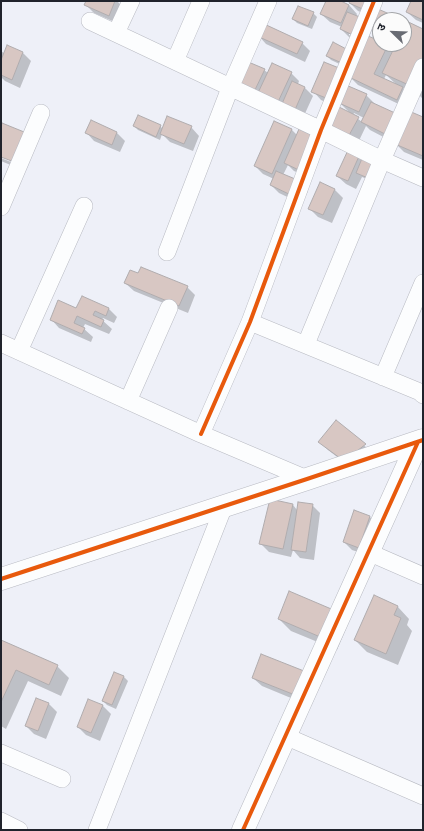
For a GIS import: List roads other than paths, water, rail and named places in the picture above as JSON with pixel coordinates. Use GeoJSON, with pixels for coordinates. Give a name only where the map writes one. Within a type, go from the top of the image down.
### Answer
{"type":"FeatureCollection","features":[{"type":"Feature","properties":{"kind":"street"},"geometry":{"type":"LineString","coordinates":[[116,33],[131,1]]}},
{"type":"Feature","properties":{"kind":"street"},"geometry":{"type":"LineString","coordinates":[[175,61],[201,1]]}},
{"type":"Feature","properties":{"kind":"street"},"geometry":{"type":"LineString","coordinates":[[167,252],[230,88],[268,1]]}},
{"type":"Feature","properties":{"kind":"street"},"geometry":{"type":"LineString","coordinates":[[201,434],[250,322],[321,130],[374,1]]}},
{"type":"Feature","properties":{"kind":"street"},"geometry":{"type":"LineString","coordinates":[[90,21],[382,160],[423,178]]}},
{"type":"Feature","properties":{"kind":"street"},"geometry":{"type":"LineString","coordinates":[[306,344],[382,160],[423,67]]}},
{"type":"Feature","properties":{"kind":"street"},"geometry":{"type":"LineString","coordinates":[[1,207],[41,113]]}},
{"type":"Feature","properties":{"kind":"street"},"geometry":{"type":"LineString","coordinates":[[19,351],[84,206]]}},
{"type":"Feature","properties":{"kind":"street"},"geometry":{"type":"LineString","coordinates":[[383,377],[423,283]]}},
{"type":"Feature","properties":{"kind":"street"},"geometry":{"type":"LineString","coordinates":[[128,401],[170,308]]}},
{"type":"Feature","properties":{"kind":"street"},"geometry":{"type":"LineString","coordinates":[[250,322],[383,377],[422,391]]}},
{"type":"Feature","properties":{"kind":"street"},"geometry":{"type":"LineString","coordinates":[[1,343],[201,434],[307,479]]}},
{"type":"Feature","properties":{"kind":"street"},"geometry":{"type":"LineString","coordinates":[[1,579],[420,441]]}},
{"type":"Feature","properties":{"kind":"street"},"geometry":{"type":"LineString","coordinates":[[243,830],[368,552],[420,441]]}},
{"type":"Feature","properties":{"kind":"street"},"geometry":{"type":"LineString","coordinates":[[97,830],[224,506]]}},
{"type":"Feature","properties":{"kind":"street"},"geometry":{"type":"LineString","coordinates":[[368,552],[423,576]]}},
{"type":"Feature","properties":{"kind":"street"},"geometry":{"type":"LineString","coordinates":[[285,736],[423,796]]}},
{"type":"Feature","properties":{"kind":"street"},"geometry":{"type":"LineString","coordinates":[[1,753],[62,779]]}},
{"type":"Feature","properties":{"kind":"street"},"geometry":{"type":"LineString","coordinates":[[1,821],[19,830]]}}]}
